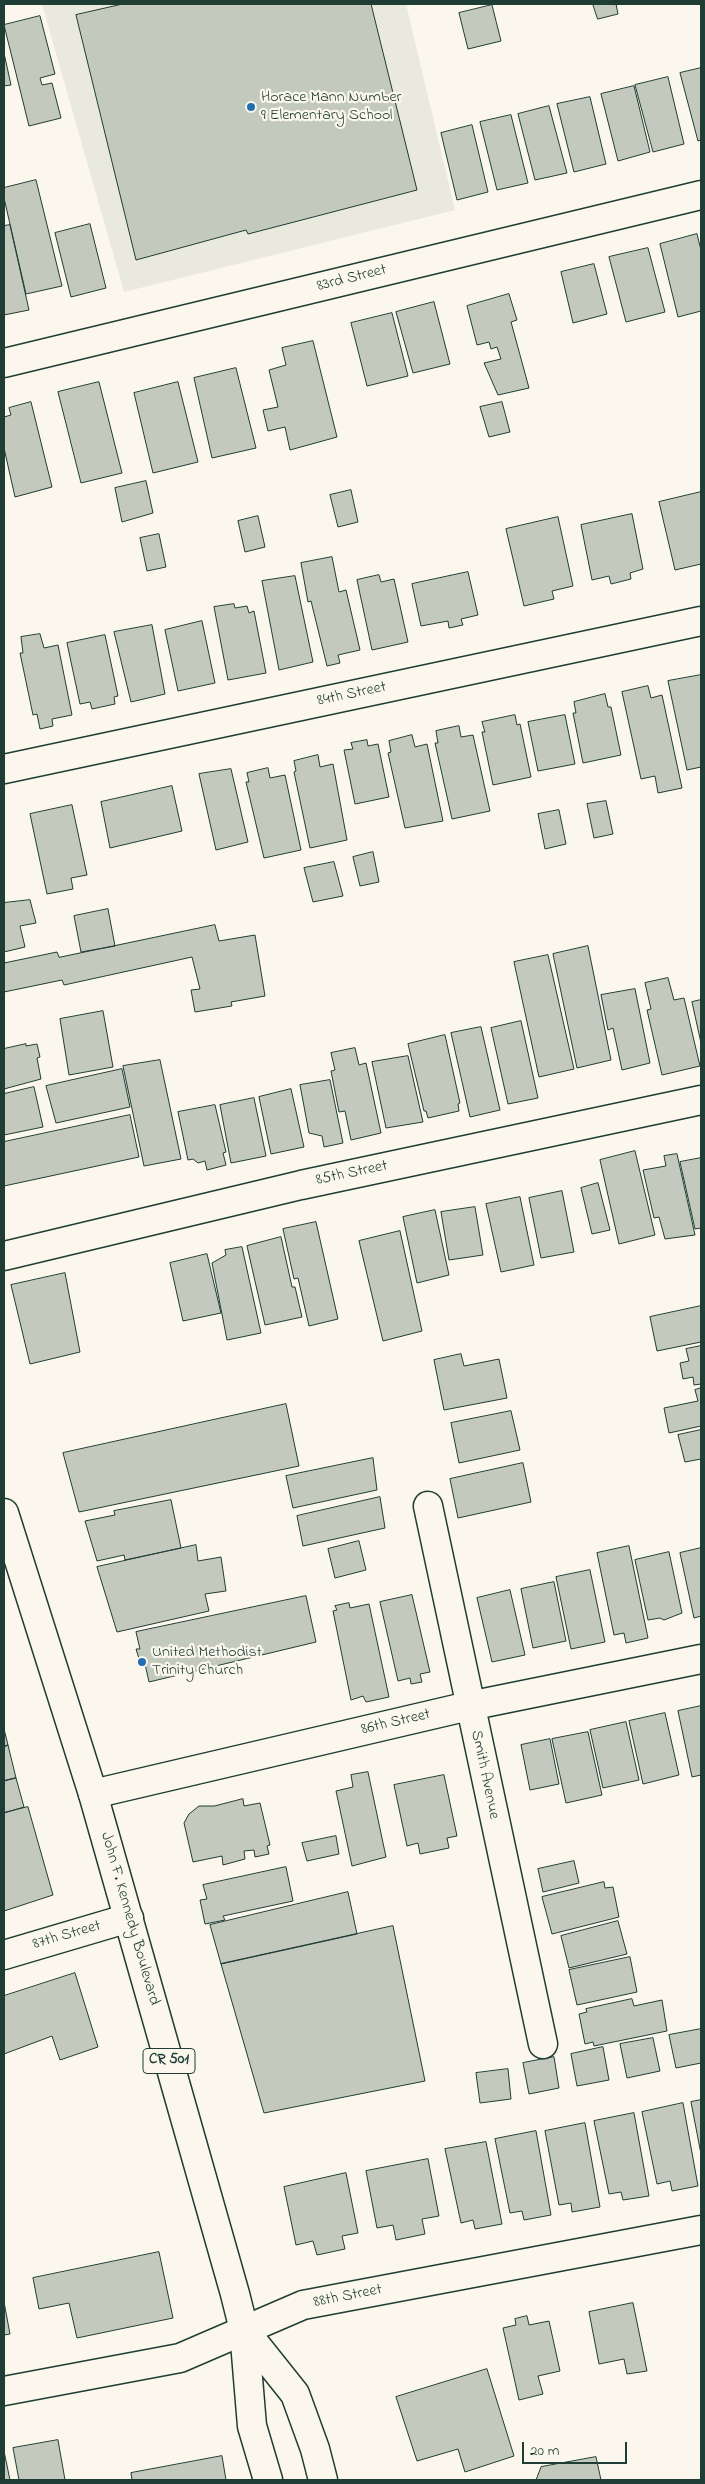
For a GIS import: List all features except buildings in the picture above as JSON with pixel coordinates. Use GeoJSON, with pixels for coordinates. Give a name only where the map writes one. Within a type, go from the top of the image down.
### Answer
{"type":"FeatureCollection","features":[{"type":"Feature","properties":{"kind":"street","name":"83rd Street"},"geometry":{"type":"LineString","coordinates":[[4,363],[701,194]]}},
{"type":"Feature","properties":{"kind":"street","name":"84th Street"},"geometry":{"type":"LineString","coordinates":[[4,769],[701,620]]}},
{"type":"Feature","properties":{"kind":"street","name":"85th Street"},"geometry":{"type":"LineString","coordinates":[[4,1256],[301,1185],[701,1100]]}},
{"type":"Feature","properties":{"kind":"street","name":"Smith Avenue"},"geometry":{"type":"LineString","coordinates":[[428,1506],[469,1706],[543,2044]]}},
{"type":"Feature","properties":{"kind":"street","name":"John F. Kennedy Boulevard"},"geometry":{"type":"LineString","coordinates":[[4,1512],[93,1794],[244,2330],[252,2426],[268,2480]]}},
{"type":"Feature","properties":{"kind":"street","name":"86th Street"},"geometry":{"type":"LineString","coordinates":[[93,1794],[469,1706],[701,1659]]}},
{"type":"Feature","properties":{"kind":"street","name":"87th Street"},"geometry":{"type":"LineString","coordinates":[[4,1955],[129,1918]]}},
{"type":"Feature","properties":{"kind":"street","name":"88th Street"},"geometry":{"type":"LineString","coordinates":[[4,2391],[180,2358],[302,2305],[701,2230]]}},
{"type":"Feature","properties":{"kind":"street","name":"John F. Kennedy Boulevard"},"geometry":{"type":"LineString","coordinates":[[244,2330],[295,2394],[315,2449],[323,2480]]}},
{"type":"Feature","properties":{"kind":"shaded area","name":"Horace Mann Number 9 Elementary School"},"geometry":{"type":"Polygon","coordinates":[[[42,4],[406,4],[455,210],[124,292],[42,4]]]}},
{"type":"Feature","properties":{"kind":"place","name":"Horace Mann Number 9 Elementary School"},"geometry":{"type":"Point","coordinates":[251,107]}},
{"type":"Feature","properties":{"kind":"place","name":"United Methodist Trinity Church"},"geometry":{"type":"Point","coordinates":[142,1662]}}]}
